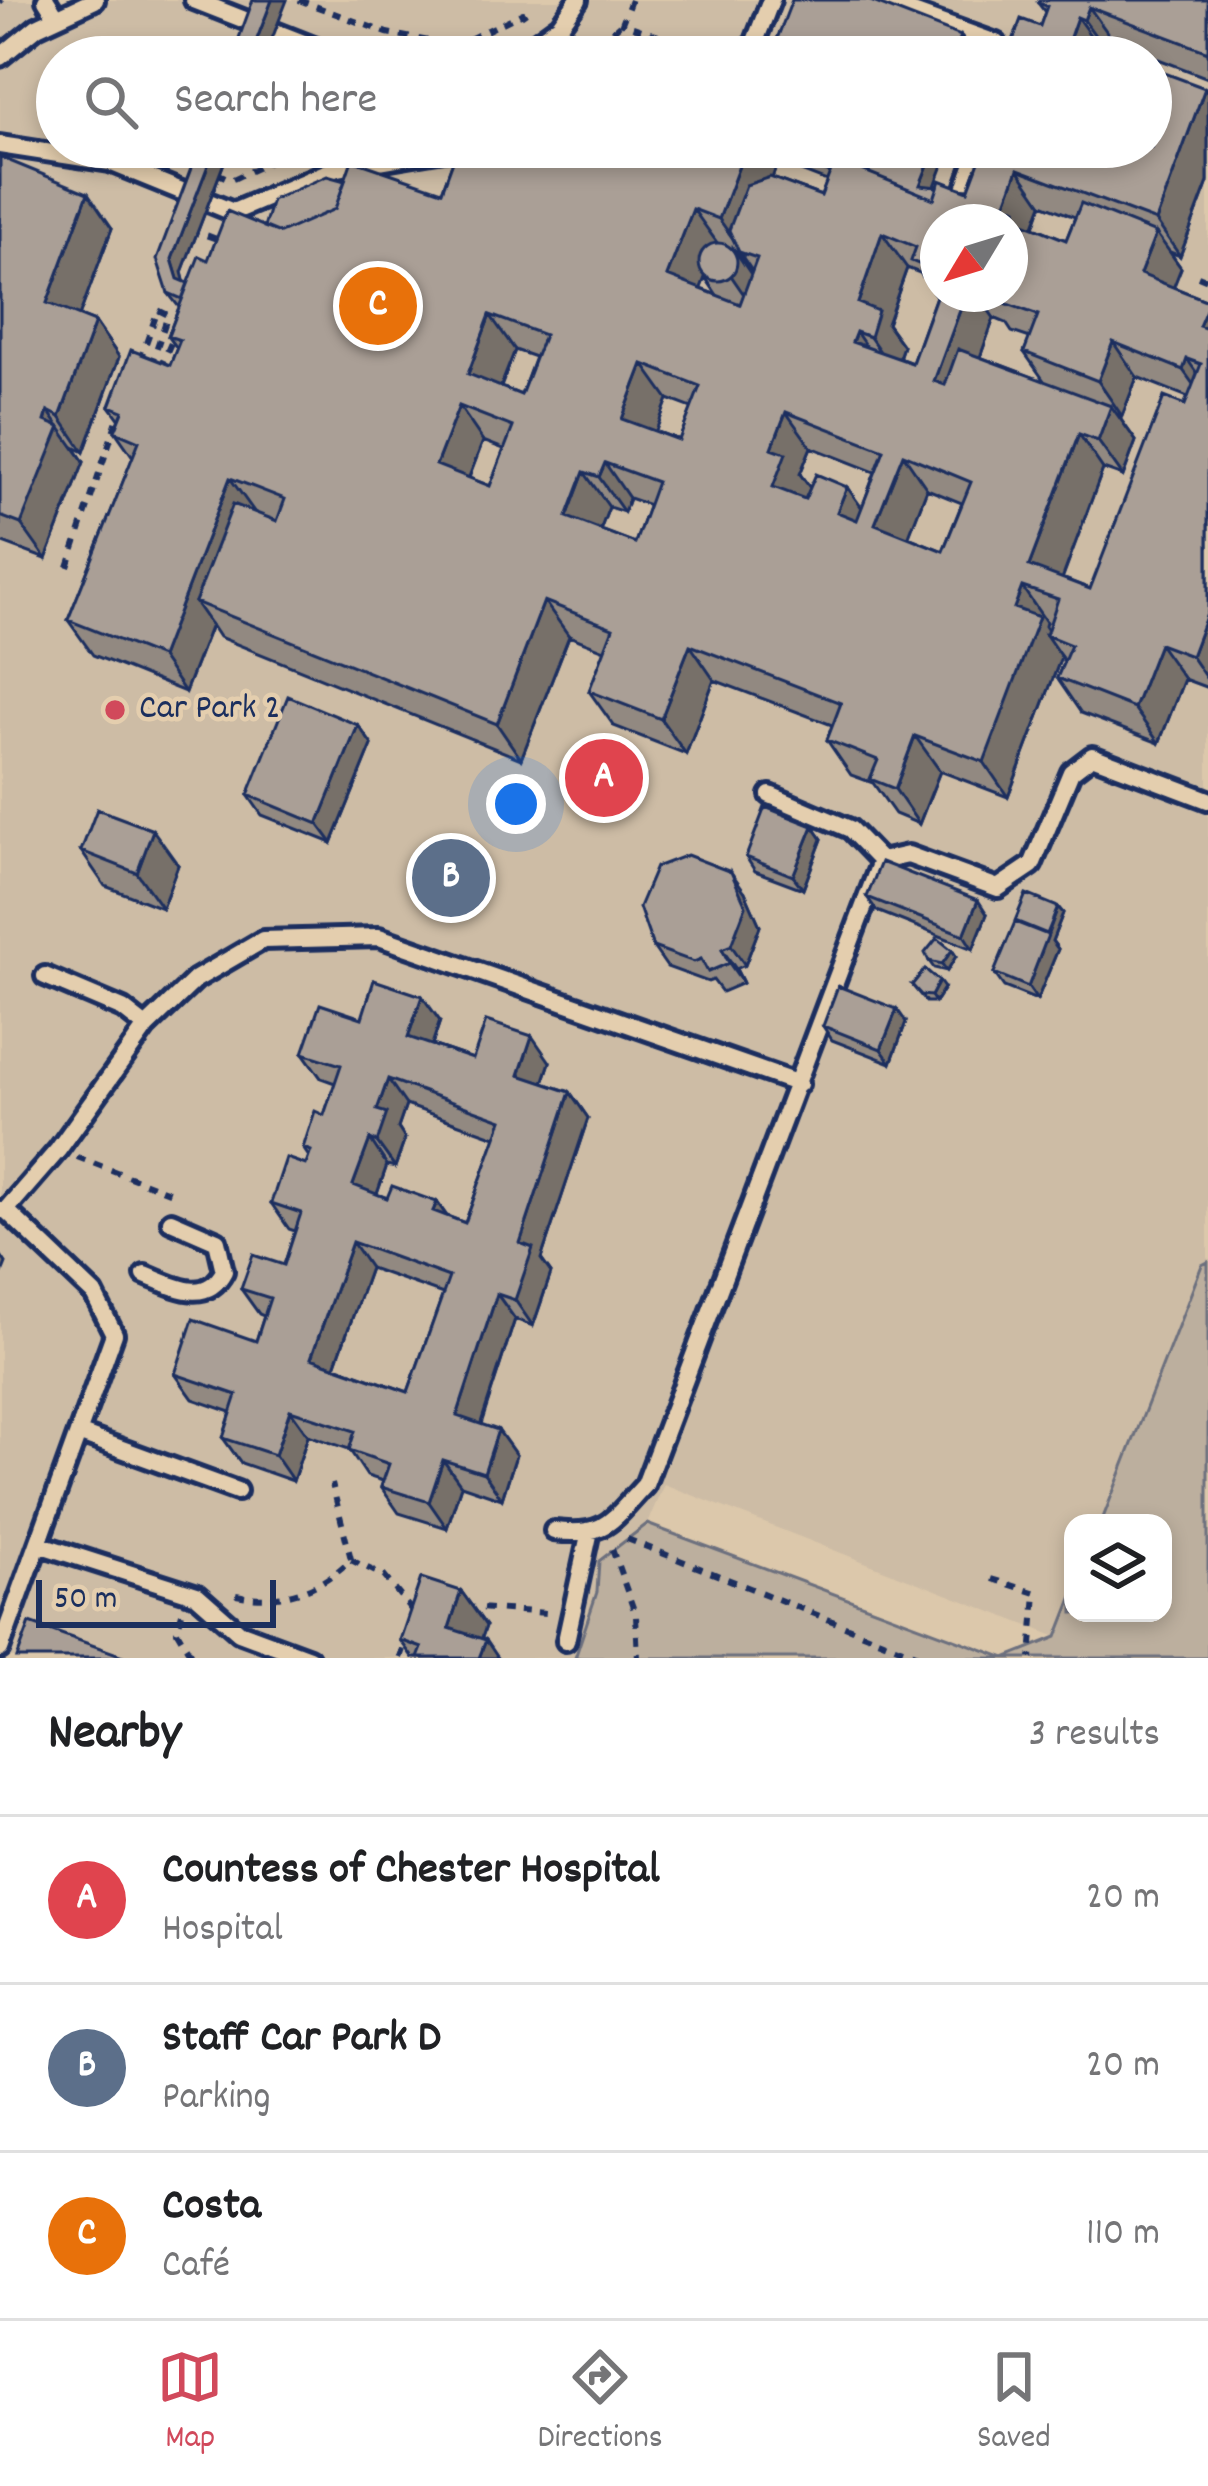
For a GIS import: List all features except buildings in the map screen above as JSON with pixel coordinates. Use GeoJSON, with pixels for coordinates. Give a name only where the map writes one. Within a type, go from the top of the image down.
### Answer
{"type":"FeatureCollection","features":[{"type":"Feature","properties":{"kind":"lane"},"geometry":{"type":"LineString","coordinates":[[0,57],[51,8],[95,0]]}},
{"type":"Feature","properties":{"kind":"lane"},"geometry":{"type":"LineString","coordinates":[[194,0],[286,36]]}},
{"type":"Feature","properties":{"kind":"lane"},"geometry":{"type":"LineString","coordinates":[[546,36],[578,0]]}},
{"type":"Feature","properties":{"kind":"lane"},"geometry":{"type":"LineString","coordinates":[[757,36],[771,0]]}},
{"type":"Feature","properties":{"kind":"lane"},"geometry":{"type":"LineString","coordinates":[[877,0],[977,36]]}},
{"type":"Feature","properties":{"kind":"lane"},"geometry":{"type":"LineString","coordinates":[[0,145],[36,148]]}},
{"type":"Feature","properties":{"kind":"lane"},"geometry":{"type":"LineString","coordinates":[[133,168],[233,212],[344,168]]}},
{"type":"Feature","properties":{"kind":"lane"},"geometry":{"type":"LineString","coordinates":[[959,204],[972,168]]}},
{"type":"Feature","properties":{"kind":"lane"},"geometry":{"type":"LineString","coordinates":[[881,861],[908,855],[998,888],[1032,865],[1071,772],[1092,756],[1208,800]]}},
{"type":"Feature","properties":{"kind":"lane"},"geometry":{"type":"LineString","coordinates":[[770,795],[850,829],[881,861]]}},
{"type":"Feature","properties":{"kind":"lane"},"geometry":{"type":"LineString","coordinates":[[566,1641],[596,1532],[645,1485],[881,861]]}},
{"type":"Feature","properties":{"kind":"lane"},"geometry":{"type":"LineString","coordinates":[[0,1649],[114,1334],[94,1294],[3,1210],[58,1150],[146,1027],[196,979],[263,940],[379,937],[800,1084]]}},
{"type":"Feature","properties":{"kind":"lane"},"geometry":{"type":"LineString","coordinates":[[45,976],[123,1009],[146,1027]]}},
{"type":"Feature","properties":{"kind":"lane"},"geometry":{"type":"LineString","coordinates":[[145,1275],[201,1292],[224,1270],[218,1240],[171,1221]]}},
{"type":"Feature","properties":{"kind":"lane"},"geometry":{"type":"LineString","coordinates":[[79,1432],[237,1491]]}},
{"type":"Feature","properties":{"kind":"lane"},"geometry":{"type":"LineString","coordinates":[[554,1531],[596,1532]]}},
{"type":"Feature","properties":{"kind":"lane"},"geometry":{"type":"LineString","coordinates":[[38,1544],[197,1595],[238,1632],[309,1658]]}},
{"type":"Feature","properties":{"kind":"path"},"geometry":{"type":"LineString","coordinates":[[299,0],[399,36]]}},
{"type":"Feature","properties":{"kind":"path"},"geometry":{"type":"LineString","coordinates":[[610,36],[622,23],[631,0]]}},
{"type":"Feature","properties":{"kind":"path"},"geometry":{"type":"LineString","coordinates":[[475,36],[523,13],[539,36]]}},
{"type":"Feature","properties":{"kind":"path"},"geometry":{"type":"LineString","coordinates":[[622,23],[658,36]]}},
{"type":"Feature","properties":{"kind":"path"},"geometry":{"type":"LineString","coordinates":[[1198,276],[1208,280]]}},
{"type":"Feature","properties":{"kind":"path"},"geometry":{"type":"LineString","coordinates":[[162,363],[151,358],[168,315],[158,310],[138,364],[158,373],[178,325]]}},
{"type":"Feature","properties":{"kind":"path"},"geometry":{"type":"LineString","coordinates":[[68,567],[122,405]]}},
{"type":"Feature","properties":{"kind":"path"},"geometry":{"type":"LineString","coordinates":[[58,1150],[180,1196]]}},
{"type":"Feature","properties":{"kind":"path"},"geometry":{"type":"LineString","coordinates":[[332,1484],[351,1559],[384,1576],[414,1615],[422,1608]]}},
{"type":"Feature","properties":{"kind":"path"},"geometry":{"type":"LineString","coordinates":[[596,1532],[629,1588],[638,1658]]}},
{"type":"Feature","properties":{"kind":"path"},"geometry":{"type":"LineString","coordinates":[[596,1532],[925,1658]]}},
{"type":"Feature","properties":{"kind":"path"},"geometry":{"type":"LineString","coordinates":[[225,1591],[273,1599],[305,1592],[351,1559]]}},
{"type":"Feature","properties":{"kind":"path"},"geometry":{"type":"LineString","coordinates":[[992,1580],[1036,1593],[1030,1658]]}},
{"type":"Feature","properties":{"kind":"path"},"geometry":{"type":"LineString","coordinates":[[187,1598],[177,1630],[193,1658]]}},
{"type":"Feature","properties":{"kind":"path"},"geometry":{"type":"LineString","coordinates":[[443,1606],[574,1617]]}},
{"type":"Feature","properties":{"kind":"path"},"geometry":{"type":"LineString","coordinates":[[400,1658],[407,1636]]}},
{"type":"Feature","properties":{"kind":"shaded area"},"geometry":{"type":"Polygon","coordinates":[[[0,0],[1208,0],[1208,1262],[1202,1265],[1105,1514],[1064,1514],[1064,1619],[1057,1637],[664,1484],[647,1524],[599,1561],[597,1592],[575,1658],[0,1658],[0,0]]]}},
{"type":"Feature","properties":{"kind":"shaded area"},"geometry":{"type":"Polygon","coordinates":[[[1208,1262],[1208,1658],[1005,1658],[1057,1637],[1064,1619],[1172,1622],[1172,1514],[1105,1514],[1202,1265],[1208,1262]]]}},
{"type":"Feature","properties":{"kind":"shaded area"},"geometry":{"type":"Polygon","coordinates":[[[647,1524],[1005,1658],[575,1658],[597,1592],[599,1561],[647,1524]]]}},
{"type":"Feature","properties":{"kind":"place","name":"Costa"},"geometry":{"type":"Point","coordinates":[378,306]}},
{"type":"Feature","properties":{"kind":"place","name":"Car Park 2"},"geometry":{"type":"Point","coordinates":[115,710]}},
{"type":"Feature","properties":{"kind":"place","name":"Countess of Chester Hospital"},"geometry":{"type":"Point","coordinates":[604,778]}},
{"type":"Feature","properties":{"kind":"place","name":"Staff Car Park D"},"geometry":{"type":"Point","coordinates":[451,878]}}]}
